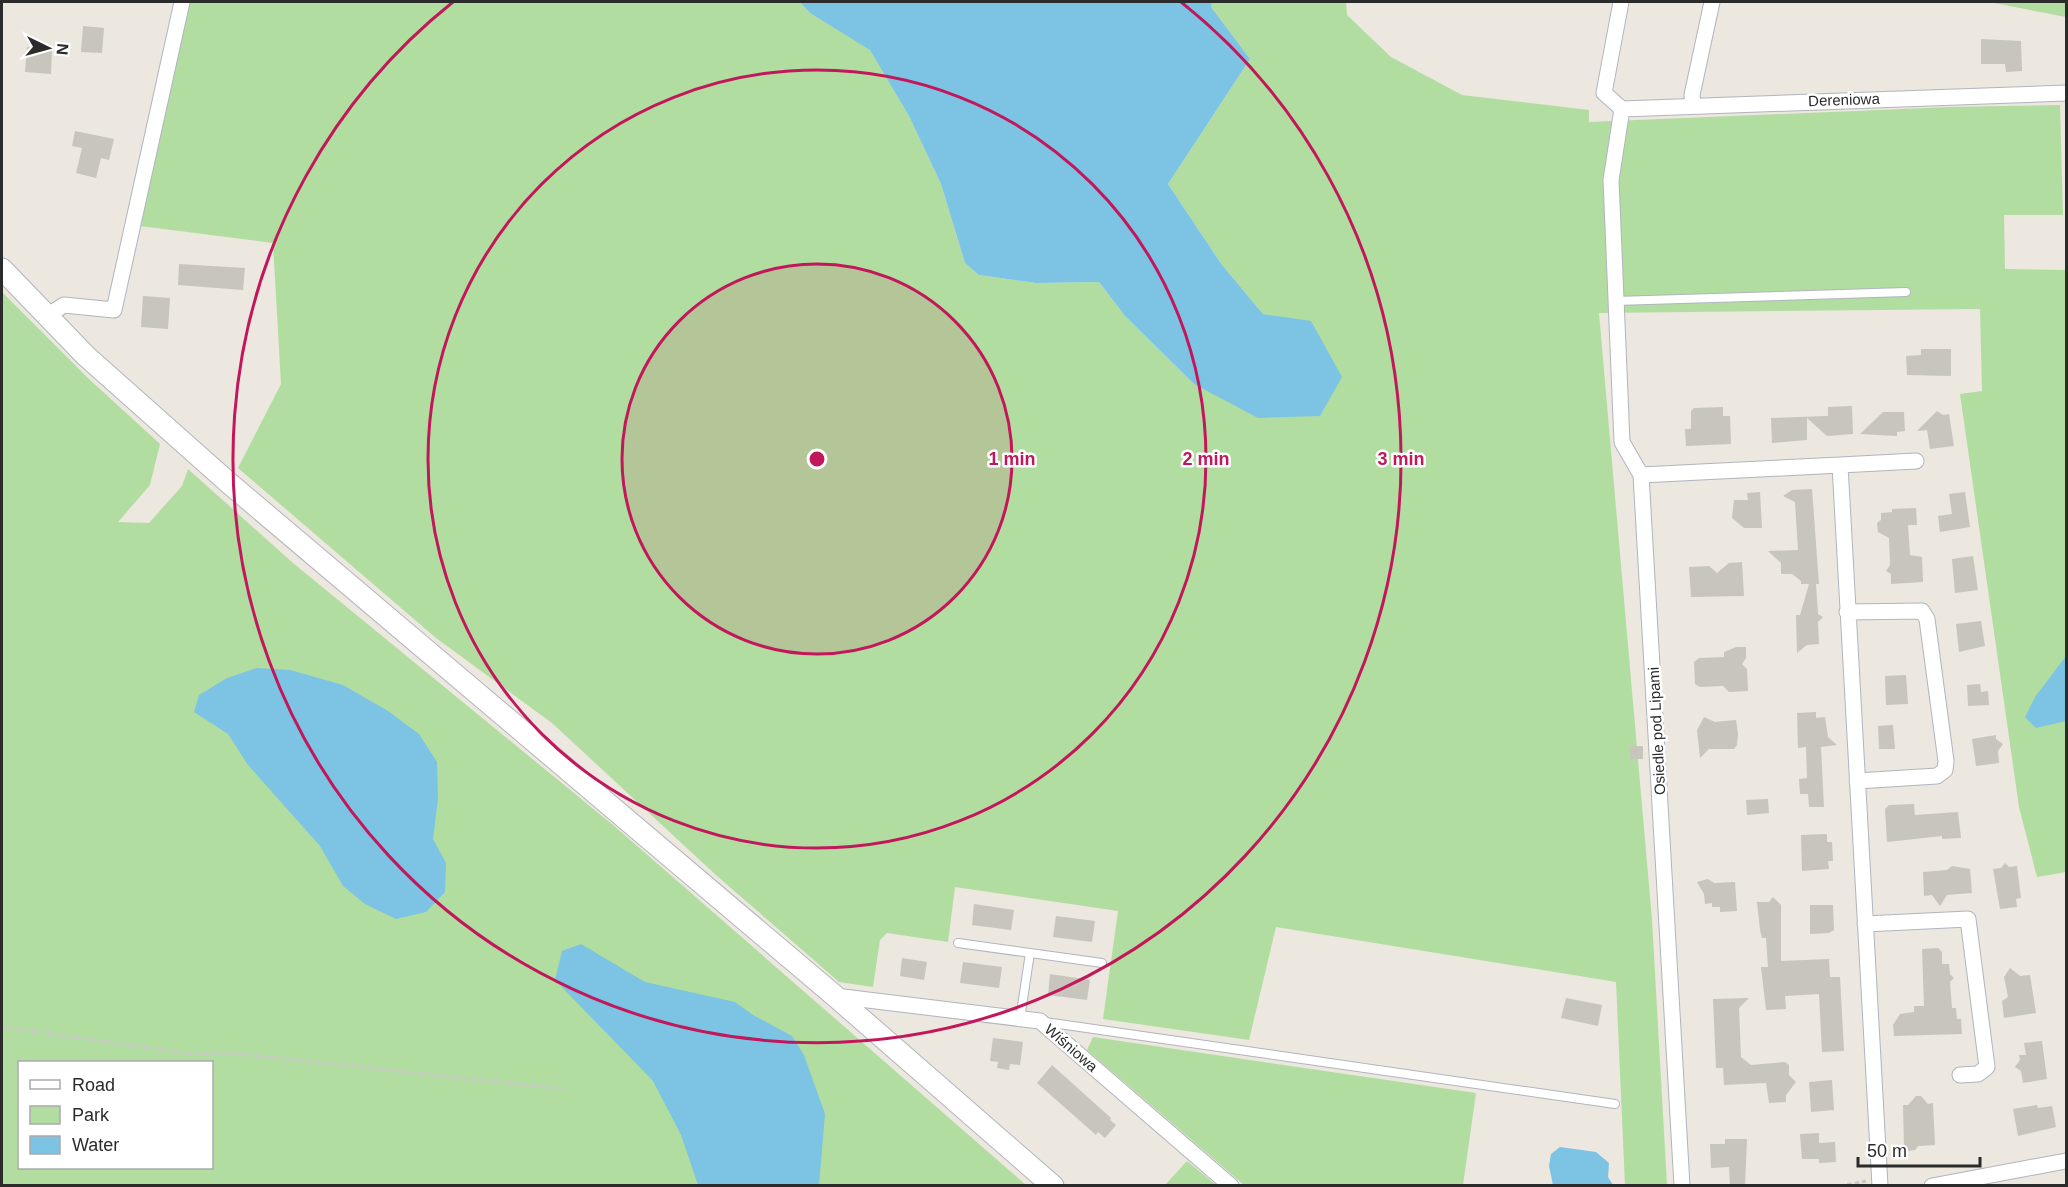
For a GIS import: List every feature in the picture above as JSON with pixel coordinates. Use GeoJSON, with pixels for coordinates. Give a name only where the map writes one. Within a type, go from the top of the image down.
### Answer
{"type":"FeatureCollection","features":[{"type":"Feature","properties":{"kind":"street"},"geometry":{"type":"LineString","coordinates":[[47,316],[64,305],[114,310],[182,2]]}},
{"type":"Feature","properties":{"kind":"street"},"geometry":{"type":"LineString","coordinates":[[1621,2],[1604,93],[1622,109],[1611,180],[1622,442],[1641,475],[1916,461]]}},
{"type":"Feature","properties":{"kind":"street"},"geometry":{"type":"LineString","coordinates":[[1693,106],[1692,95],[1712,2]]}},
{"type":"Feature","properties":{"kind":"street","name":"Dereniowa"},"geometry":{"type":"LineString","coordinates":[[1622,109],[2067,93]]}},
{"type":"Feature","properties":{"kind":"street"},"geometry":{"type":"LineString","coordinates":[[2,268],[86,356],[230,484],[835,996],[1053,1185]]}},
{"type":"Feature","properties":{"kind":"street"},"geometry":{"type":"LineString","coordinates":[[1839,465],[1880,1182]]}},
{"type":"Feature","properties":{"kind":"street","name":"Osiedle pod Lipami"},"geometry":{"type":"LineString","coordinates":[[1641,475],[1682,1185]]}},
{"type":"Feature","properties":{"kind":"street"},"geometry":{"type":"LineString","coordinates":[[1847,612],[1922,611],[1927,619],[1946,761],[1946,770],[1937,776],[1857,782]]}},
{"type":"Feature","properties":{"kind":"street"},"geometry":{"type":"LineString","coordinates":[[1865,924],[1968,918],[1987,1067],[1978,1074],[1960,1075]]}},
{"type":"Feature","properties":{"kind":"street","name":"Wiśniowa"},"geometry":{"type":"LineString","coordinates":[[835,996],[1040,1021],[1231,1185]]}},
{"type":"Feature","properties":{"kind":"street"},"geometry":{"type":"LineString","coordinates":[[1932,1185],[2067,1161]]}},
{"type":"Feature","properties":{"kind":"lane"},"geometry":{"type":"LineString","coordinates":[[1615,301],[1906,292]]}},
{"type":"Feature","properties":{"kind":"lane"},"geometry":{"type":"LineString","coordinates":[[958,943],[1102,963]]}},
{"type":"Feature","properties":{"kind":"lane"},"geometry":{"type":"LineString","coordinates":[[1020,1019],[1030,953]]}},
{"type":"Feature","properties":{"kind":"lane"},"geometry":{"type":"LineString","coordinates":[[1040,1021],[1615,1104]]}},
{"type":"Feature","properties":{"kind":"path"},"geometry":{"type":"LineString","coordinates":[[2,1028],[193,1054],[231,1053],[564,1089]]}},
{"type":"Feature","properties":{"kind":"path"},"geometry":{"type":"LineString","coordinates":[[1840,1185],[1880,1182]]}},
{"type":"Feature","properties":{"kind":"green space"},"geometry":{"type":"Polygon","coordinates":[[[189,2],[800,2],[810,13],[870,49],[909,116],[941,184],[965,263],[979,275],[1036,283],[1099,282],[1125,316],[1194,384],[1311,322],[1263,314],[1222,265],[1168,184],[1250,59],[1211,7],[1212,2],[1346,2],[1347,15],[1391,57],[1462,95],[1589,110],[1589,122],[1949,107],[2060,105],[2063,215],[2004,215],[2005,269],[2065,270],[2066,872],[2037,877],[2019,807],[1960,394],[1982,391],[1980,309],[1599,313],[1652,920],[1667,1185],[1625,1186],[1616,982],[1276,927],[1249,1040],[1103,1019],[1118,911],[955,887],[948,942],[887,933],[880,940],[873,987],[839,982],[717,876],[552,723],[436,638],[238,468],[281,384],[273,243],[140,226],[189,2]]]}},
{"type":"Feature","properties":{"kind":"green space"},"geometry":{"type":"Polygon","coordinates":[[[1989,2],[2066,2],[2066,17],[1989,2]]]}},
{"type":"Feature","properties":{"kind":"green space"},"geometry":{"type":"Polygon","coordinates":[[[2,292],[89,379],[160,444],[150,485],[118,522],[149,523],[182,486],[188,469],[293,563],[613,825],[1026,1185],[2,1185],[2,292]]]}},
{"type":"Feature","properties":{"kind":"green space"},"geometry":{"type":"Polygon","coordinates":[[[1093,1037],[1476,1093],[1463,1185],[1244,1185],[1087,1050],[1093,1037]]]}},
{"type":"Feature","properties":{"kind":"green space"},"geometry":{"type":"Polygon","coordinates":[[[1187,1161],[1216,1185],[1165,1185],[1187,1161]]]}},
{"type":"Feature","properties":{"kind":"water"},"geometry":{"type":"Polygon","coordinates":[[[800,2],[1212,2],[1211,7],[1250,59],[1168,184],[1222,265],[1263,314],[1311,321],[1342,377],[1320,416],[1258,418],[1194,384],[1125,316],[1099,282],[1036,283],[979,275],[965,263],[941,184],[909,116],[870,50],[810,13],[800,2]]]}},
{"type":"Feature","properties":{"kind":"water"},"geometry":{"type":"Polygon","coordinates":[[[2066,656],[2066,721],[2036,728],[2025,717],[2035,697],[2066,656]]]}},
{"type":"Feature","properties":{"kind":"water"},"geometry":{"type":"Polygon","coordinates":[[[257,668],[290,670],[343,685],[388,711],[419,734],[437,762],[438,799],[433,839],[446,863],[445,892],[426,912],[396,919],[365,904],[343,886],[320,846],[248,765],[228,734],[194,712],[199,695],[227,678],[257,668]]]}},
{"type":"Feature","properties":{"kind":"water"},"geometry":{"type":"Polygon","coordinates":[[[581,944],[645,982],[735,1002],[753,1015],[792,1036],[804,1055],[825,1114],[819,1185],[698,1185],[681,1135],[653,1081],[555,980],[562,951],[581,944]]]}},
{"type":"Feature","properties":{"kind":"water"},"geometry":{"type":"Polygon","coordinates":[[[1560,1147],[1596,1152],[1609,1163],[1608,1177],[1613,1185],[1553,1185],[1549,1166],[1551,1154],[1560,1147]]]}},
{"type":"Feature","properties":{"kind":"building"},"geometry":{"type":"Polygon","coordinates":[[[83,26],[104,28],[102,53],[81,52],[83,26]]]}},
{"type":"Feature","properties":{"kind":"building"},"geometry":{"type":"Polygon","coordinates":[[[1981,39],[2021,41],[2022,71],[2006,72],[2005,64],[1981,64],[1981,39]]]}},
{"type":"Feature","properties":{"kind":"building"},"geometry":{"type":"Polygon","coordinates":[[[27,47],[52,49],[51,74],[25,72],[27,47]]]}},
{"type":"Feature","properties":{"kind":"building"},"geometry":{"type":"Polygon","coordinates":[[[75,131],[114,139],[109,160],[101,158],[96,178],[76,173],[82,148],[72,146],[75,131]]]}},
{"type":"Feature","properties":{"kind":"building"},"geometry":{"type":"Polygon","coordinates":[[[179,264],[245,268],[243,290],[178,285],[179,264]]]}},
{"type":"Feature","properties":{"kind":"building"},"geometry":{"type":"Polygon","coordinates":[[[143,296],[170,298],[168,329],[141,327],[143,296]]]}},
{"type":"Feature","properties":{"kind":"building"},"geometry":{"type":"Polygon","coordinates":[[[1921,349],[1951,349],[1951,376],[1907,375],[1906,356],[1921,355],[1921,349]]]}},
{"type":"Feature","properties":{"kind":"building"},"geometry":{"type":"Polygon","coordinates":[[[1852,406],[1853,434],[1827,436],[1807,418],[1807,440],[1772,443],[1771,418],[1828,416],[1828,407],[1852,406]]]}},
{"type":"Feature","properties":{"kind":"building"},"geometry":{"type":"Polygon","coordinates":[[[1723,407],[1723,416],[1730,416],[1731,444],[1686,446],[1685,429],[1691,429],[1691,411],[1694,408],[1723,407]]]}},
{"type":"Feature","properties":{"kind":"building"},"geometry":{"type":"Polygon","coordinates":[[[1937,411],[1943,415],[1949,414],[1954,446],[1930,449],[1927,430],[1917,431],[1937,411]]]}},
{"type":"Feature","properties":{"kind":"building"},"geometry":{"type":"Polygon","coordinates":[[[1883,412],[1904,412],[1905,431],[1897,432],[1897,436],[1860,434],[1883,412]]]}},
{"type":"Feature","properties":{"kind":"building"},"geometry":{"type":"Polygon","coordinates":[[[1812,489],[1819,584],[1816,584],[1818,614],[1823,617],[1818,622],[1819,644],[1807,645],[1797,653],[1796,615],[1800,615],[1809,584],[1801,584],[1801,581],[1792,574],[1781,574],[1781,563],[1768,551],[1798,550],[1795,502],[1783,496],[1792,490],[1812,489]]]}},
{"type":"Feature","properties":{"kind":"building"},"geometry":{"type":"Polygon","coordinates":[[[1760,492],[1762,528],[1744,528],[1732,518],[1734,500],[1748,500],[1747,493],[1760,492]]]}},
{"type":"Feature","properties":{"kind":"building"},"geometry":{"type":"Polygon","coordinates":[[[1965,492],[1970,527],[1940,532],[1938,516],[1952,514],[1949,494],[1965,492]]]}},
{"type":"Feature","properties":{"kind":"building"},"geometry":{"type":"Polygon","coordinates":[[[1916,508],[1917,525],[1908,525],[1910,555],[1922,557],[1923,582],[1891,584],[1891,574],[1886,571],[1890,565],[1889,538],[1878,532],[1877,523],[1881,520],[1881,513],[1892,512],[1892,509],[1916,508]]]}},
{"type":"Feature","properties":{"kind":"building"},"geometry":{"type":"Polygon","coordinates":[[[1973,556],[1978,590],[1955,593],[1952,559],[1973,556]]]}},
{"type":"Feature","properties":{"kind":"building"},"geometry":{"type":"Polygon","coordinates":[[[1742,562],[1744,596],[1691,597],[1689,567],[1709,566],[1717,573],[1729,563],[1742,562]]]}},
{"type":"Feature","properties":{"kind":"building"},"geometry":{"type":"Polygon","coordinates":[[[1981,621],[1985,646],[1959,652],[1956,624],[1981,621]]]}},
{"type":"Feature","properties":{"kind":"building"},"geometry":{"type":"Polygon","coordinates":[[[1736,647],[1746,647],[1746,658],[1742,664],[1747,669],[1748,691],[1729,692],[1723,686],[1700,687],[1695,684],[1694,662],[1699,658],[1724,657],[1724,652],[1736,647]]]}},
{"type":"Feature","properties":{"kind":"building"},"geometry":{"type":"Polygon","coordinates":[[[1906,675],[1908,704],[1886,705],[1885,676],[1906,675]]]}},
{"type":"Feature","properties":{"kind":"building"},"geometry":{"type":"Polygon","coordinates":[[[1980,684],[1981,692],[1988,691],[1989,705],[1968,706],[1967,685],[1980,684]]]}},
{"type":"Feature","properties":{"kind":"building"},"geometry":{"type":"Polygon","coordinates":[[[1816,712],[1816,718],[1825,717],[1828,737],[1837,745],[1821,747],[1824,807],[1809,807],[1808,794],[1800,794],[1799,779],[1807,778],[1806,747],[1798,748],[1797,713],[1816,712]]]}},
{"type":"Feature","properties":{"kind":"building"},"geometry":{"type":"Polygon","coordinates":[[[1704,717],[1715,722],[1736,720],[1738,734],[1737,745],[1734,749],[1709,749],[1700,758],[1697,730],[1704,717]]]}},
{"type":"Feature","properties":{"kind":"building"},"geometry":{"type":"Polygon","coordinates":[[[1893,725],[1895,749],[1879,749],[1878,726],[1893,725]]]}},
{"type":"Feature","properties":{"kind":"building"},"geometry":{"type":"Polygon","coordinates":[[[1996,735],[1996,739],[2003,744],[1998,751],[1999,763],[1976,766],[1972,739],[1996,735]]]}},
{"type":"Feature","properties":{"kind":"building"},"geometry":{"type":"Polygon","coordinates":[[[1630,746],[1643,746],[1643,759],[1630,759],[1630,746]]]}},
{"type":"Feature","properties":{"kind":"building"},"geometry":{"type":"Polygon","coordinates":[[[1768,799],[1769,813],[1747,815],[1746,800],[1768,799]]]}},
{"type":"Feature","properties":{"kind":"building"},"geometry":{"type":"Polygon","coordinates":[[[1914,804],[1915,815],[1958,812],[1961,838],[1942,839],[1942,836],[1887,842],[1885,809],[1889,805],[1914,804]]]}},
{"type":"Feature","properties":{"kind":"building"},"geometry":{"type":"Polygon","coordinates":[[[1827,834],[1827,842],[1832,842],[1833,861],[1828,861],[1829,869],[1802,871],[1801,835],[1827,834]]]}},
{"type":"Feature","properties":{"kind":"building"},"geometry":{"type":"Polygon","coordinates":[[[2005,863],[2009,867],[2017,866],[2021,898],[2016,899],[2017,907],[2000,909],[1993,869],[2001,868],[2005,863]]]}},
{"type":"Feature","properties":{"kind":"building"},"geometry":{"type":"Polygon","coordinates":[[[1952,866],[1970,869],[1972,893],[1947,895],[1940,906],[1932,895],[1924,896],[1923,872],[1947,870],[1952,866]]]}},
{"type":"Feature","properties":{"kind":"building"},"geometry":{"type":"Polygon","coordinates":[[[1708,879],[1714,883],[1735,882],[1737,911],[1720,912],[1720,907],[1712,907],[1712,903],[1705,904],[1704,894],[1697,882],[1708,879]]]}},
{"type":"Feature","properties":{"kind":"building"},"geometry":{"type":"Polygon","coordinates":[[[1773,897],[1781,905],[1781,961],[1829,959],[1830,977],[1840,977],[1844,1051],[1822,1052],[1819,994],[1785,996],[1786,1009],[1766,1010],[1761,967],[1768,967],[1766,938],[1762,938],[1760,930],[1757,902],[1769,902],[1773,897]]]}},
{"type":"Feature","properties":{"kind":"building"},"geometry":{"type":"Polygon","coordinates":[[[974,904],[1014,910],[1011,930],[972,925],[974,904]]]}},
{"type":"Feature","properties":{"kind":"building"},"geometry":{"type":"Polygon","coordinates":[[[1810,905],[1833,905],[1834,930],[1829,933],[1810,934],[1810,905]]]}},
{"type":"Feature","properties":{"kind":"building"},"geometry":{"type":"Polygon","coordinates":[[[1056,916],[1095,921],[1092,942],[1053,937],[1056,916]]]}},
{"type":"Feature","properties":{"kind":"building"},"geometry":{"type":"Polygon","coordinates":[[[1938,948],[1942,952],[1942,964],[1949,964],[1950,974],[1954,978],[1950,982],[1952,1008],[1956,1008],[1957,1019],[1961,1019],[1962,1034],[1894,1036],[1893,1025],[1900,1014],[1914,1012],[1914,1006],[1924,1006],[1922,949],[1938,948]]]}},
{"type":"Feature","properties":{"kind":"building"},"geometry":{"type":"Polygon","coordinates":[[[902,958],[927,962],[924,980],[900,976],[902,958]]]}},
{"type":"Feature","properties":{"kind":"building"},"geometry":{"type":"Polygon","coordinates":[[[963,962],[1002,967],[999,988],[960,983],[963,962]]]}},
{"type":"Feature","properties":{"kind":"building"},"geometry":{"type":"Polygon","coordinates":[[[2010,968],[2020,976],[2030,975],[2036,1013],[2004,1018],[2002,1001],[2008,997],[2004,977],[2010,968]]]}},
{"type":"Feature","properties":{"kind":"building"},"geometry":{"type":"Polygon","coordinates":[[[1050,974],[1090,980],[1087,1000],[1048,995],[1050,974]]]}},
{"type":"Feature","properties":{"kind":"building"},"geometry":{"type":"Polygon","coordinates":[[[1566,998],[1602,1005],[1598,1026],[1561,1018],[1566,998]]]}},
{"type":"Feature","properties":{"kind":"building"},"geometry":{"type":"Polygon","coordinates":[[[1749,998],[1739,1008],[1741,1057],[1751,1065],[1785,1062],[1789,1065],[1789,1075],[1796,1082],[1786,1095],[1786,1102],[1769,1103],[1766,1083],[1724,1085],[1723,1068],[1716,1068],[1713,999],[1749,998]]]}},
{"type":"Feature","properties":{"kind":"building"},"geometry":{"type":"Polygon","coordinates":[[[993,1038],[1023,1042],[1020,1065],[1010,1064],[1009,1070],[997,1068],[998,1062],[990,1061],[993,1038]]]}},
{"type":"Feature","properties":{"kind":"building"},"geometry":{"type":"Polygon","coordinates":[[[2042,1041],[2047,1079],[2023,1083],[2021,1071],[2015,1067],[2020,1060],[2019,1055],[2026,1055],[2024,1043],[2042,1041]]]}},
{"type":"Feature","properties":{"kind":"building"},"geometry":{"type":"Polygon","coordinates":[[[1052,1065],[1111,1118],[1110,1120],[1116,1125],[1105,1138],[1098,1132],[1096,1135],[1037,1083],[1052,1065]]]}},
{"type":"Feature","properties":{"kind":"building"},"geometry":{"type":"Polygon","coordinates":[[[1832,1080],[1834,1110],[1811,1112],[1809,1082],[1832,1080]]]}},
{"type":"Feature","properties":{"kind":"building"},"geometry":{"type":"Polygon","coordinates":[[[1916,1096],[1921,1096],[1928,1104],[1933,1103],[1935,1145],[1918,1146],[1915,1150],[1908,1151],[1904,1147],[1903,1105],[1908,1105],[1916,1096]]]}},
{"type":"Feature","properties":{"kind":"building"},"geometry":{"type":"Polygon","coordinates":[[[2037,1105],[2038,1108],[2052,1106],[2056,1127],[2018,1136],[2013,1109],[2037,1105]]]}},
{"type":"Feature","properties":{"kind":"building"},"geometry":{"type":"Polygon","coordinates":[[[1819,1133],[1819,1143],[1835,1142],[1836,1162],[1819,1163],[1819,1159],[1802,1159],[1800,1134],[1819,1133]]]}},
{"type":"Feature","properties":{"kind":"building"},"geometry":{"type":"Polygon","coordinates":[[[1725,1139],[1747,1139],[1745,1185],[1730,1185],[1729,1167],[1711,1168],[1710,1144],[1725,1144],[1725,1139]]]}}]}
